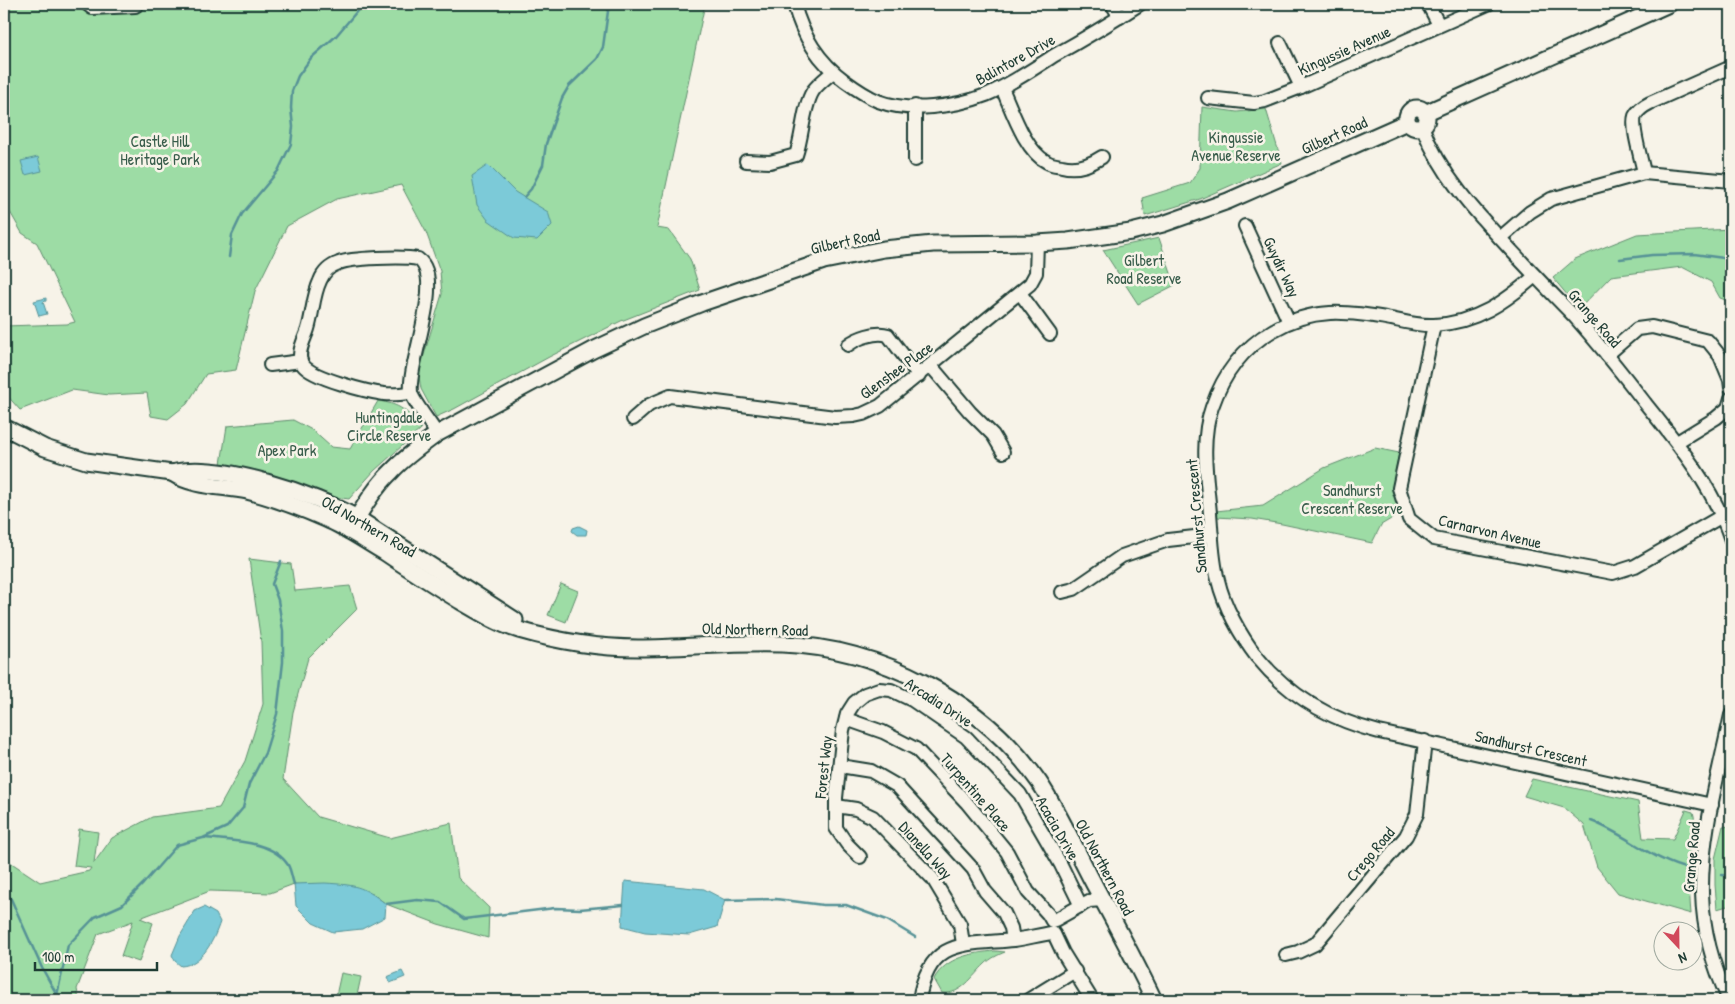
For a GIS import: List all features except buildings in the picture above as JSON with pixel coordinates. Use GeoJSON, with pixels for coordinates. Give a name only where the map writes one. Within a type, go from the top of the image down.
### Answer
{"type":"FeatureCollection","features":[{"type":"Feature","properties":{"kind":"main road","name":"Gilbert Road"},"geometry":{"type":"LineString","coordinates":[[353,524],[372,494],[391,471],[437,434],[593,350],[644,326],[702,303],[824,261],[884,249],[933,244],[1068,241],[1131,232],[1180,219],[1228,201],[1418,121],[1669,4]]}},
{"type":"Feature","properties":{"kind":"main road","name":"Old Northern Road"},"geometry":{"type":"LineString","coordinates":[[4,427],[45,448],[86,461],[172,473],[186,469],[232,475],[268,482],[304,493],[341,509],[353,524],[540,635],[573,642],[635,648],[752,644],[807,646],[856,655],[928,684],[987,725],[1014,751],[1039,782],[1135,960],[1154,1000]]}},
{"type":"Feature","properties":{"kind":"street"},"geometry":{"type":"LineString","coordinates":[[87,4],[92,8],[135,6],[138,4]]}},
{"type":"Feature","properties":{"kind":"street","name":"Balintore Drive"},"geometry":{"type":"LineString","coordinates":[[794,4],[798,21],[815,51],[833,72],[859,92],[878,101],[914,106],[954,104],[1002,88],[1140,4]]}},
{"type":"Feature","properties":{"kind":"street"},"geometry":{"type":"LineString","coordinates":[[1112,4],[1120,17]]}},
{"type":"Feature","properties":{"kind":"street"},"geometry":{"type":"LineString","coordinates":[[1428,4],[1439,25]]}},
{"type":"Feature","properties":{"kind":"street","name":"Kingussie Avenue"},"geometry":{"type":"LineString","coordinates":[[1208,98],[1254,102],[1265,101],[1301,87],[1488,4]]}},
{"type":"Feature","properties":{"kind":"street"},"geometry":{"type":"LineString","coordinates":[[1280,43],[1301,87]]}},
{"type":"Feature","properties":{"kind":"street"},"geometry":{"type":"LineString","coordinates":[[1644,173],[1634,125],[1635,116],[1639,110],[1650,103],[1731,67]]}},
{"type":"Feature","properties":{"kind":"street"},"geometry":{"type":"LineString","coordinates":[[746,161],[770,162],[796,155],[801,142],[806,107],[810,98],[814,90],[833,72]]}},
{"type":"Feature","properties":{"kind":"street"},"geometry":{"type":"LineString","coordinates":[[1002,88],[1027,142],[1035,154],[1048,163],[1068,168],[1086,166],[1102,157]]}},
{"type":"Feature","properties":{"kind":"street"},"geometry":{"type":"LineString","coordinates":[[914,106],[916,160]]}},
{"type":"Feature","properties":{"kind":"street","name":"Grange Road"},"geometry":{"type":"LineString","coordinates":[[1418,121],[1432,149],[1463,197],[1574,316],[1677,442],[1699,473],[1722,516],[1731,540]]}},
{"type":"Feature","properties":{"kind":"street"},"geometry":{"type":"LineString","coordinates":[[1500,238],[1530,212],[1551,199],[1644,173],[1731,181]]}},
{"type":"Feature","properties":{"kind":"street","name":"Gwydir Way"},"geometry":{"type":"LineString","coordinates":[[1245,226],[1289,322]]}},
{"type":"Feature","properties":{"kind":"street","name":"Glenshee Place"},"geometry":{"type":"LineString","coordinates":[[633,419],[649,405],[670,396],[835,417],[863,414],[880,406],[919,376],[1030,284],[1036,273],[1037,243]]}},
{"type":"Feature","properties":{"kind":"street"},"geometry":{"type":"LineString","coordinates":[[411,393],[385,394],[362,389],[314,374],[301,361],[301,349],[309,325],[318,283],[327,270],[340,262],[418,259],[423,263],[427,271],[427,298],[424,321],[413,367],[411,393],[437,434]]}},
{"type":"Feature","properties":{"kind":"street","name":"Sandhurst Crescent"},"geometry":{"type":"LineString","coordinates":[[1535,276],[1509,298],[1481,314],[1458,321],[1434,325],[1356,313],[1322,313],[1289,322],[1258,340],[1238,359],[1222,382],[1211,408],[1206,436],[1213,558],[1224,598],[1246,640],[1271,672],[1287,688],[1307,703],[1342,721],[1380,732],[1712,805]]}},
{"type":"Feature","properties":{"kind":"street"},"geometry":{"type":"LineString","coordinates":[[1020,293],[1050,334]]}},
{"type":"Feature","properties":{"kind":"street","name":"Carnarvon Avenue"},"geometry":{"type":"LineString","coordinates":[[1434,325],[1399,488],[1409,519],[1434,539],[1613,573],[1635,566],[1722,516]]}},
{"type":"Feature","properties":{"kind":"street"},"geometry":{"type":"LineString","coordinates":[[1607,355],[1637,329],[1652,327],[1708,341],[1720,356],[1730,380],[1731,388]]}},
{"type":"Feature","properties":{"kind":"street"},"geometry":{"type":"LineString","coordinates":[[848,345],[862,337],[888,335],[919,376]]}},
{"type":"Feature","properties":{"kind":"street"},"geometry":{"type":"LineString","coordinates":[[270,365],[301,361]]}},
{"type":"Feature","properties":{"kind":"street"},"geometry":{"type":"LineString","coordinates":[[931,366],[970,412],[993,435],[1003,452]]}},
{"type":"Feature","properties":{"kind":"street"},"geometry":{"type":"LineString","coordinates":[[1677,442],[1728,408],[1731,398]]}},
{"type":"Feature","properties":{"kind":"street"},"geometry":{"type":"LineString","coordinates":[[1062,592],[1074,589],[1122,556],[1168,540],[1212,535]]}},
{"type":"Feature","properties":{"kind":"street","name":"Forest Way"},"geometry":{"type":"LineString","coordinates":[[860,857],[847,844],[836,828],[840,766],[847,714],[854,702],[865,694],[879,690]]}},
{"type":"Feature","properties":{"kind":"street","name":"Arcadia Drive"},"geometry":{"type":"LineString","coordinates":[[879,690],[892,690],[940,719],[966,737],[999,771]]}},
{"type":"Feature","properties":{"kind":"street","name":"Grange Road"},"geometry":{"type":"LineString","coordinates":[[1727,1000],[1714,962],[1705,923],[1702,894],[1703,861],[1712,805],[1731,715]]}},
{"type":"Feature","properties":{"kind":"street","name":"Turpentine Place"},"geometry":{"type":"LineString","coordinates":[[846,719],[883,732],[916,749],[967,803],[1007,852],[1028,892],[1048,914],[1063,953],[1092,1000]]}},
{"type":"Feature","properties":{"kind":"street","name":"Crego Road"},"geometry":{"type":"LineString","coordinates":[[1286,955],[1315,944],[1406,836],[1417,814],[1424,741]]}},
{"type":"Feature","properties":{"kind":"street"},"geometry":{"type":"LineString","coordinates":[[840,766],[871,772],[897,786],[973,869],[985,891],[1004,913],[1014,940]]}},
{"type":"Feature","properties":{"kind":"street","name":"Acacia Drive"},"geometry":{"type":"LineString","coordinates":[[999,771],[1020,794],[1061,865],[1081,906]]}},
{"type":"Feature","properties":{"kind":"street","name":"Dianella Way"},"geometry":{"type":"LineString","coordinates":[[836,806],[856,810],[873,817],[933,879],[960,924],[963,944]]}},
{"type":"Feature","properties":{"kind":"street"},"geometry":{"type":"LineString","coordinates":[[1055,929],[1089,901],[1103,900]]}},
{"type":"Feature","properties":{"kind":"street"},"geometry":{"type":"LineString","coordinates":[[919,1000],[922,985],[931,965],[946,951],[963,944],[1014,940],[1037,935],[1055,929],[1103,900]]}},
{"type":"Feature","properties":{"kind":"street"},"geometry":{"type":"LineString","coordinates":[[1028,1000],[1075,972]]}},
{"type":"Feature","properties":{"kind":"green space","name":"Castle Hill Heritage Park"},"geometry":{"type":"Polygon","coordinates":[[[4,4],[705,4],[657,228],[669,230],[690,259],[700,290],[621,321],[436,417],[421,389],[419,377],[442,294],[440,271],[426,232],[401,185],[337,199],[287,226],[255,291],[236,370],[206,374],[187,404],[168,419],[151,416],[147,393],[109,395],[72,390],[20,410],[4,392],[4,326],[67,324],[75,322],[37,243],[22,233],[6,205],[4,185],[4,4]]]}},
{"type":"Feature","properties":{"kind":"green space","name":"Kingussie Avenue Reserve"},"geometry":{"type":"Polygon","coordinates":[[[1202,107],[1237,112],[1266,109],[1282,163],[1200,199],[1145,216],[1142,198],[1190,183],[1200,168],[1202,107]]]}},
{"type":"Feature","properties":{"kind":"green space"},"geometry":{"type":"Polygon","coordinates":[[[1731,229],[1731,302],[1720,298],[1711,282],[1682,267],[1611,276],[1579,309],[1553,278],[1575,259],[1637,234],[1731,229]]]}},
{"type":"Feature","properties":{"kind":"green space","name":"Gilbert Road Reserve"},"geometry":{"type":"Polygon","coordinates":[[[1159,238],[1175,285],[1138,304],[1103,250],[1159,238]]]}},
{"type":"Feature","properties":{"kind":"green space","name":"Apex Park"},"geometry":{"type":"Polygon","coordinates":[[[378,401],[403,409],[421,429],[374,471],[349,499],[334,497],[271,474],[221,464],[227,426],[293,420],[312,430],[331,447],[350,449],[378,401]]]}},
{"type":"Feature","properties":{"kind":"green space","name":"Sandhurst Crescent Reserve"},"geometry":{"type":"Polygon","coordinates":[[[1375,448],[1399,453],[1394,490],[1401,513],[1381,525],[1372,543],[1252,519],[1216,517],[1216,511],[1263,506],[1324,468],[1375,448]]]}},
{"type":"Feature","properties":{"kind":"green space"},"geometry":{"type":"Polygon","coordinates":[[[249,559],[291,564],[295,591],[350,586],[357,609],[308,658],[293,712],[283,779],[318,817],[390,838],[451,823],[458,878],[489,908],[488,938],[438,924],[386,904],[373,894],[294,884],[270,893],[210,891],[140,918],[153,923],[139,962],[121,956],[133,921],[98,934],[77,989],[79,1000],[4,1000],[4,858],[40,882],[89,871],[91,868],[74,866],[79,829],[98,832],[94,863],[112,838],[152,817],[219,808],[245,761],[263,704],[261,642],[249,559]]]}},
{"type":"Feature","properties":{"kind":"green space"},"geometry":{"type":"Polygon","coordinates":[[[561,584],[578,591],[566,622],[548,615],[561,584]]]}},
{"type":"Feature","properties":{"kind":"green space"},"geometry":{"type":"Polygon","coordinates":[[[1532,779],[1638,802],[1643,838],[1673,839],[1686,810],[1693,812],[1694,824],[1689,860],[1691,914],[1618,893],[1597,867],[1584,825],[1564,808],[1524,796],[1532,779]]]}},
{"type":"Feature","properties":{"kind":"green space"},"geometry":{"type":"Polygon","coordinates":[[[1723,826],[1731,827],[1731,905],[1717,909],[1715,859],[1723,826]]]}},
{"type":"Feature","properties":{"kind":"green space"},"geometry":{"type":"Polygon","coordinates":[[[995,951],[1005,952],[987,962],[961,988],[949,993],[942,993],[934,979],[945,966],[969,955],[995,951]]]}},
{"type":"Feature","properties":{"kind":"green space"},"geometry":{"type":"Polygon","coordinates":[[[341,973],[361,977],[356,1000],[335,1000],[341,973]]]}},
{"type":"Feature","properties":{"kind":"water"},"geometry":{"type":"Polygon","coordinates":[[[38,157],[42,171],[25,175],[21,161],[38,157]]]}},
{"type":"Feature","properties":{"kind":"water"},"geometry":{"type":"Polygon","coordinates":[[[488,165],[515,192],[548,212],[552,225],[537,240],[514,238],[488,220],[477,205],[472,176],[488,165]]]}},
{"type":"Feature","properties":{"kind":"water"},"geometry":{"type":"Polygon","coordinates":[[[46,298],[46,301],[43,302],[47,314],[39,316],[34,301],[46,298]]]}},
{"type":"Feature","properties":{"kind":"water"},"geometry":{"type":"Polygon","coordinates":[[[579,526],[587,530],[586,535],[577,535],[572,531],[573,528],[579,526]]]}},
{"type":"Feature","properties":{"kind":"water"},"geometry":{"type":"Polygon","coordinates":[[[625,881],[704,889],[725,900],[717,927],[689,935],[645,932],[622,926],[625,881]]]}},
{"type":"Feature","properties":{"kind":"water"},"geometry":{"type":"Polygon","coordinates":[[[325,883],[357,887],[370,893],[386,904],[385,917],[362,929],[333,932],[313,923],[296,906],[294,884],[325,883]]]}},
{"type":"Feature","properties":{"kind":"water"},"geometry":{"type":"Polygon","coordinates":[[[204,907],[216,914],[220,922],[211,944],[201,956],[188,965],[181,966],[172,955],[180,936],[195,911],[204,907]]]}},
{"type":"Feature","properties":{"kind":"water"},"geometry":{"type":"Polygon","coordinates":[[[402,971],[405,977],[390,983],[387,977],[402,971]]]}},
{"type":"Feature","properties":{"kind":"waterway"},"geometry":{"type":"LineString","coordinates":[[229,257],[232,235],[242,214],[278,171],[291,144],[293,127],[292,91],[298,76],[311,58],[336,36],[363,4]]}},
{"type":"Feature","properties":{"kind":"waterway"},"geometry":{"type":"LineString","coordinates":[[524,197],[531,189],[543,165],[546,144],[562,98],[569,86],[597,59],[603,47],[609,4]]}},
{"type":"Feature","properties":{"kind":"waterway"},"geometry":{"type":"LineString","coordinates":[[1620,259],[1652,255],[1694,254],[1731,259]]}},
{"type":"Feature","properties":{"kind":"waterway"},"geometry":{"type":"LineString","coordinates":[[56,1000],[68,945],[95,917],[122,905],[177,845],[203,838],[227,827],[243,808],[249,784],[265,753],[277,714],[283,662],[283,631],[278,600],[272,584],[281,561]]}},
{"type":"Feature","properties":{"kind":"waterway"},"geometry":{"type":"LineString","coordinates":[[1591,821],[1604,826],[1663,860],[1689,869]]}},
{"type":"Feature","properties":{"kind":"waterway"},"geometry":{"type":"LineString","coordinates":[[205,838],[251,843],[272,851],[288,865],[294,884]]}},
{"type":"Feature","properties":{"kind":"waterway"},"geometry":{"type":"LineString","coordinates":[[1722,875],[1731,876]]}},
{"type":"Feature","properties":{"kind":"waterway"},"geometry":{"type":"LineString","coordinates":[[4,890],[11,899],[42,968],[57,995]]}},
{"type":"Feature","properties":{"kind":"waterway"},"geometry":{"type":"LineString","coordinates":[[725,900],[776,899],[823,905],[846,905],[887,920],[915,937]]}},
{"type":"Feature","properties":{"kind":"waterway"},"geometry":{"type":"LineString","coordinates":[[386,904],[417,900],[440,902],[464,919],[555,908],[580,909],[623,905]]}},
{"type":"Feature","properties":{"kind":"park label","name":"Huntingdale Circle Reserve"},"geometry":{"type":"Point","coordinates":[389,426]}}]}
